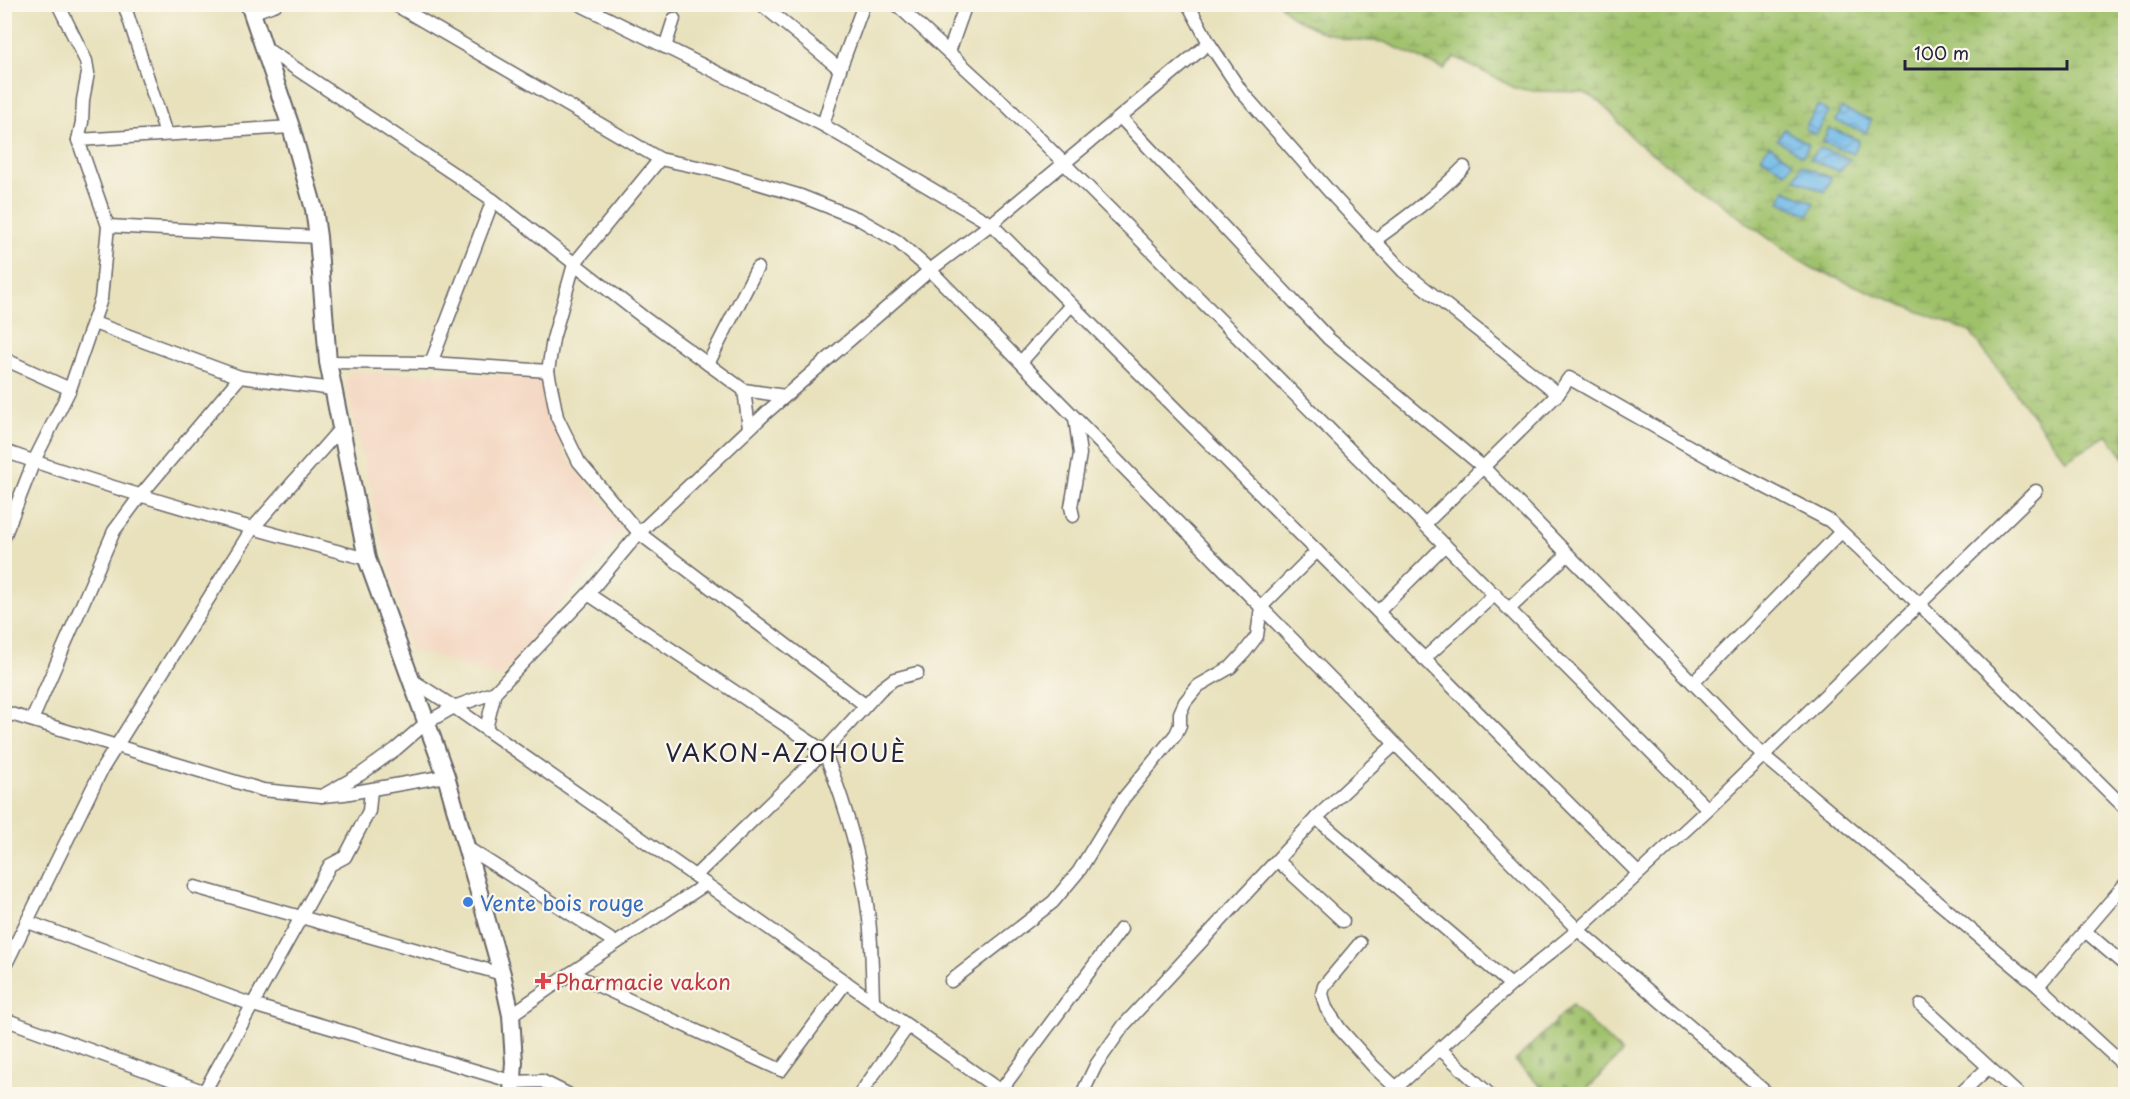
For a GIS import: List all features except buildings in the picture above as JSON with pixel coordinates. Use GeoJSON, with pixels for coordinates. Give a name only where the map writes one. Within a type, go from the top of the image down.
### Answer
{"type":"FeatureCollection","features":[{"type":"Feature","properties":{"kind":"main road"},"geometry":{"type":"LineString","coordinates":[[250,9],[291,127],[314,209],[328,362],[367,558],[446,776],[502,974],[511,1015],[513,1088]]}},
{"type":"Feature","properties":{"kind":"street"},"geometry":{"type":"LineString","coordinates":[[4,537],[34,461],[70,390],[101,299],[108,226],[78,141],[88,73],[86,61],[58,4]]}},
{"type":"Feature","properties":{"kind":"street"},"geometry":{"type":"LineString","coordinates":[[124,4],[166,134]]}},
{"type":"Feature","properties":{"kind":"street"},"geometry":{"type":"LineString","coordinates":[[250,9],[276,4]]}},
{"type":"Feature","properties":{"kind":"street"},"geometry":{"type":"LineString","coordinates":[[394,4],[660,159],[717,171],[793,193],[859,219],[897,241],[930,270],[1021,362],[1578,930],[1768,1095]]}},
{"type":"Feature","properties":{"kind":"street"},"geometry":{"type":"LineString","coordinates":[[579,4],[823,125],[991,224],[1638,873]]}},
{"type":"Feature","properties":{"kind":"street"},"geometry":{"type":"LineString","coordinates":[[761,4],[840,69]]}},
{"type":"Feature","properties":{"kind":"street"},"geometry":{"type":"LineString","coordinates":[[823,125],[840,69],[864,4]]}},
{"type":"Feature","properties":{"kind":"street"},"geometry":{"type":"LineString","coordinates":[[896,4],[949,51],[1065,164],[1708,808]]}},
{"type":"Feature","properties":{"kind":"street"},"geometry":{"type":"LineString","coordinates":[[949,51],[966,4]]}},
{"type":"Feature","properties":{"kind":"street"},"geometry":{"type":"LineString","coordinates":[[1188,4],[1209,43],[1241,91],[1403,271],[1558,394]]}},
{"type":"Feature","properties":{"kind":"street"},"geometry":{"type":"LineString","coordinates":[[665,47],[674,19]]}},
{"type":"Feature","properties":{"kind":"street"},"geometry":{"type":"LineString","coordinates":[[322,796],[361,774],[426,723],[454,707],[495,692],[588,594],[639,533],[784,396],[930,270],[1065,164],[1209,43]]}},
{"type":"Feature","properties":{"kind":"street"},"geometry":{"type":"LineString","coordinates":[[261,45],[493,201],[744,390],[784,396]]}},
{"type":"Feature","properties":{"kind":"street"},"geometry":{"type":"LineString","coordinates":[[1121,118],[1329,339],[1483,467],[1764,756],[2038,986],[2126,1067]]}},
{"type":"Feature","properties":{"kind":"street"},"geometry":{"type":"LineString","coordinates":[[78,141],[291,127]]}},
{"type":"Feature","properties":{"kind":"street"},"geometry":{"type":"LineString","coordinates":[[660,159],[574,264],[554,339],[549,371],[557,417],[579,462],[639,533],[865,705]]}},
{"type":"Feature","properties":{"kind":"street"},"geometry":{"type":"LineString","coordinates":[[1375,240],[1414,212],[1464,167]]}},
{"type":"Feature","properties":{"kind":"street"},"geometry":{"type":"LineString","coordinates":[[431,363],[493,201]]}},
{"type":"Feature","properties":{"kind":"street"},"geometry":{"type":"LineString","coordinates":[[108,226],[318,237]]}},
{"type":"Feature","properties":{"kind":"street"},"geometry":{"type":"LineString","coordinates":[[708,364],[757,268]]}},
{"type":"Feature","properties":{"kind":"street"},"geometry":{"type":"LineString","coordinates":[[1021,362],[1071,305]]}},
{"type":"Feature","properties":{"kind":"street"},"geometry":{"type":"LineString","coordinates":[[94,322],[240,377],[333,389]]}},
{"type":"Feature","properties":{"kind":"street"},"geometry":{"type":"LineString","coordinates":[[4,359],[70,390]]}},
{"type":"Feature","properties":{"kind":"street"},"geometry":{"type":"LineString","coordinates":[[328,362],[431,363],[549,371]]}},
{"type":"Feature","properties":{"kind":"street"},"geometry":{"type":"LineString","coordinates":[[32,720],[114,531],[140,496],[240,377]]}},
{"type":"Feature","properties":{"kind":"street"},"geometry":{"type":"LineString","coordinates":[[1425,524],[1558,394],[1569,378],[1715,461],[1830,521],[1919,604],[2126,809]]}},
{"type":"Feature","properties":{"kind":"street"},"geometry":{"type":"LineString","coordinates":[[744,390],[749,429]]}},
{"type":"Feature","properties":{"kind":"street"},"geometry":{"type":"LineString","coordinates":[[1073,516],[1071,507],[1080,454],[1076,418]]}},
{"type":"Feature","properties":{"kind":"street"},"geometry":{"type":"LineString","coordinates":[[4,968],[102,769],[252,529],[340,429]]}},
{"type":"Feature","properties":{"kind":"street"},"geometry":{"type":"LineString","coordinates":[[4,451],[140,496],[252,529],[367,558]]}},
{"type":"Feature","properties":{"kind":"street"},"geometry":{"type":"LineString","coordinates":[[1360,942],[1324,986],[1322,994],[1326,1008],[1340,1029],[1396,1092],[1440,1048],[1578,930],[1764,756],[2036,491]]}},
{"type":"Feature","properties":{"kind":"street"},"geometry":{"type":"LineString","coordinates":[[1693,683],[1841,532]]}},
{"type":"Feature","properties":{"kind":"street"},"geometry":{"type":"LineString","coordinates":[[1378,612],[1445,545]]}},
{"type":"Feature","properties":{"kind":"street"},"geometry":{"type":"LineString","coordinates":[[951,981],[1053,902],[1079,871],[1123,799],[1176,734],[1180,725],[1180,713],[1185,702],[1198,686],[1231,667],[1257,636],[1261,607],[1317,551]]}},
{"type":"Feature","properties":{"kind":"street"},"geometry":{"type":"LineString","coordinates":[[1509,609],[1567,555]]}},
{"type":"Feature","properties":{"kind":"street"},"geometry":{"type":"LineString","coordinates":[[588,594],[824,751],[841,793],[854,839],[869,919],[873,1001]]}},
{"type":"Feature","properties":{"kind":"street"},"geometry":{"type":"LineString","coordinates":[[1424,659],[1495,594]]}},
{"type":"Feature","properties":{"kind":"street"},"geometry":{"type":"LineString","coordinates":[[695,876],[824,751],[881,689],[894,679],[917,673]]}},
{"type":"Feature","properties":{"kind":"street"},"geometry":{"type":"LineString","coordinates":[[412,680],[486,729],[1001,1093],[1121,929]]}},
{"type":"Feature","properties":{"kind":"street"},"geometry":{"type":"LineString","coordinates":[[486,729],[495,692]]}},
{"type":"Feature","properties":{"kind":"street"},"geometry":{"type":"LineString","coordinates":[[4,712],[263,790],[322,796],[372,790],[446,776]]}},
{"type":"Feature","properties":{"kind":"street"},"geometry":{"type":"LineString","coordinates":[[1082,1095],[1096,1065],[1124,1025],[1316,818],[1395,744]]}},
{"type":"Feature","properties":{"kind":"street"},"geometry":{"type":"LineString","coordinates":[[4,1019],[206,1094],[330,865],[345,857],[369,811],[372,790]]}},
{"type":"Feature","properties":{"kind":"street"},"geometry":{"type":"LineString","coordinates":[[1316,818],[1511,985]]}},
{"type":"Feature","properties":{"kind":"street"},"geometry":{"type":"LineString","coordinates":[[466,847],[616,943]]}},
{"type":"Feature","properties":{"kind":"street"},"geometry":{"type":"LineString","coordinates":[[1278,861],[1343,921]]}},
{"type":"Feature","properties":{"kind":"street"},"geometry":{"type":"LineString","coordinates":[[2038,986],[2126,883]]}},
{"type":"Feature","properties":{"kind":"street"},"geometry":{"type":"LineString","coordinates":[[511,1015],[706,884]]}},
{"type":"Feature","properties":{"kind":"street"},"geometry":{"type":"LineString","coordinates":[[195,887],[502,974]]}},
{"type":"Feature","properties":{"kind":"street"},"geometry":{"type":"LineString","coordinates":[[28,922],[253,1005],[513,1088],[542,1082],[567,1095]]}},
{"type":"Feature","properties":{"kind":"street"},"geometry":{"type":"LineString","coordinates":[[2085,930],[2126,966]]}},
{"type":"Feature","properties":{"kind":"street"},"geometry":{"type":"LineString","coordinates":[[571,973],[781,1070],[846,982]]}},
{"type":"Feature","properties":{"kind":"street"},"geometry":{"type":"LineString","coordinates":[[1921,1005],[2018,1095]]}},
{"type":"Feature","properties":{"kind":"street"},"geometry":{"type":"LineString","coordinates":[[860,1095],[908,1026]]}},
{"type":"Feature","properties":{"kind":"street"},"geometry":{"type":"LineString","coordinates":[[1440,1048],[1489,1095]]}},
{"type":"Feature","properties":{"kind":"street"},"geometry":{"type":"LineString","coordinates":[[1960,1095],[1988,1068]]}},
{"type":"Feature","properties":{"kind":"shaded area"},"geometry":{"type":"Polygon","coordinates":[[[350,372],[538,377],[565,456],[622,527],[500,677],[410,649],[371,496],[374,492],[373,486],[368,480],[345,382],[350,372]]]}},
{"type":"Feature","properties":{"kind":"green space"},"geometry":{"type":"Polygon","coordinates":[[[1280,5],[2125,5],[2125,459],[2107,435],[2066,460],[1970,332],[1814,269],[1797,259],[1635,141],[1601,102],[1583,92],[1533,91],[1515,88],[1455,57],[1444,69],[1384,42],[1344,39],[1317,30],[1291,16],[1280,5]]]}},
{"type":"Feature","properties":{"kind":"green space"},"geometry":{"type":"Polygon","coordinates":[[[1572,1005],[1622,1053],[1583,1094],[1548,1094],[1515,1061],[1572,1005]]]}},
{"type":"Feature","properties":{"kind":"water"},"geometry":{"type":"Polygon","coordinates":[[[1818,106],[1829,112],[1816,135],[1805,128],[1818,106]]]}},
{"type":"Feature","properties":{"kind":"water"},"geometry":{"type":"Polygon","coordinates":[[[1841,108],[1871,120],[1866,133],[1836,121],[1841,108]]]}},
{"type":"Feature","properties":{"kind":"water"},"geometry":{"type":"Polygon","coordinates":[[[1829,128],[1859,140],[1854,154],[1823,142],[1829,128]]]}},
{"type":"Feature","properties":{"kind":"water"},"geometry":{"type":"Polygon","coordinates":[[[1784,129],[1809,145],[1802,156],[1777,140],[1784,129]]]}},
{"type":"Feature","properties":{"kind":"water"},"geometry":{"type":"Polygon","coordinates":[[[1769,145],[1793,162],[1786,173],[1761,157],[1769,145]]]}},
{"type":"Feature","properties":{"kind":"water"},"geometry":{"type":"Polygon","coordinates":[[[1820,148],[1850,159],[1839,171],[1809,159],[1820,148]]]}},
{"type":"Feature","properties":{"kind":"water"},"geometry":{"type":"Polygon","coordinates":[[[1801,165],[1831,178],[1825,192],[1795,179],[1801,165]]]}},
{"type":"Feature","properties":{"kind":"water"},"geometry":{"type":"Polygon","coordinates":[[[1785,190],[1814,203],[1809,215],[1780,202],[1785,190]]]}},
{"type":"Feature","properties":{"kind":"place","name":"Vente bois rouge"},"geometry":{"type":"Point","coordinates":[468,902]}},
{"type":"Feature","properties":{"kind":"place","name":"Pharmacie vakon"},"geometry":{"type":"Point","coordinates":[543,981]}},
{"type":"Feature","properties":{"kind":"district","name":"VAKON-AZOHOUÈ"},"geometry":{"type":"Point","coordinates":[786,752]}}]}
